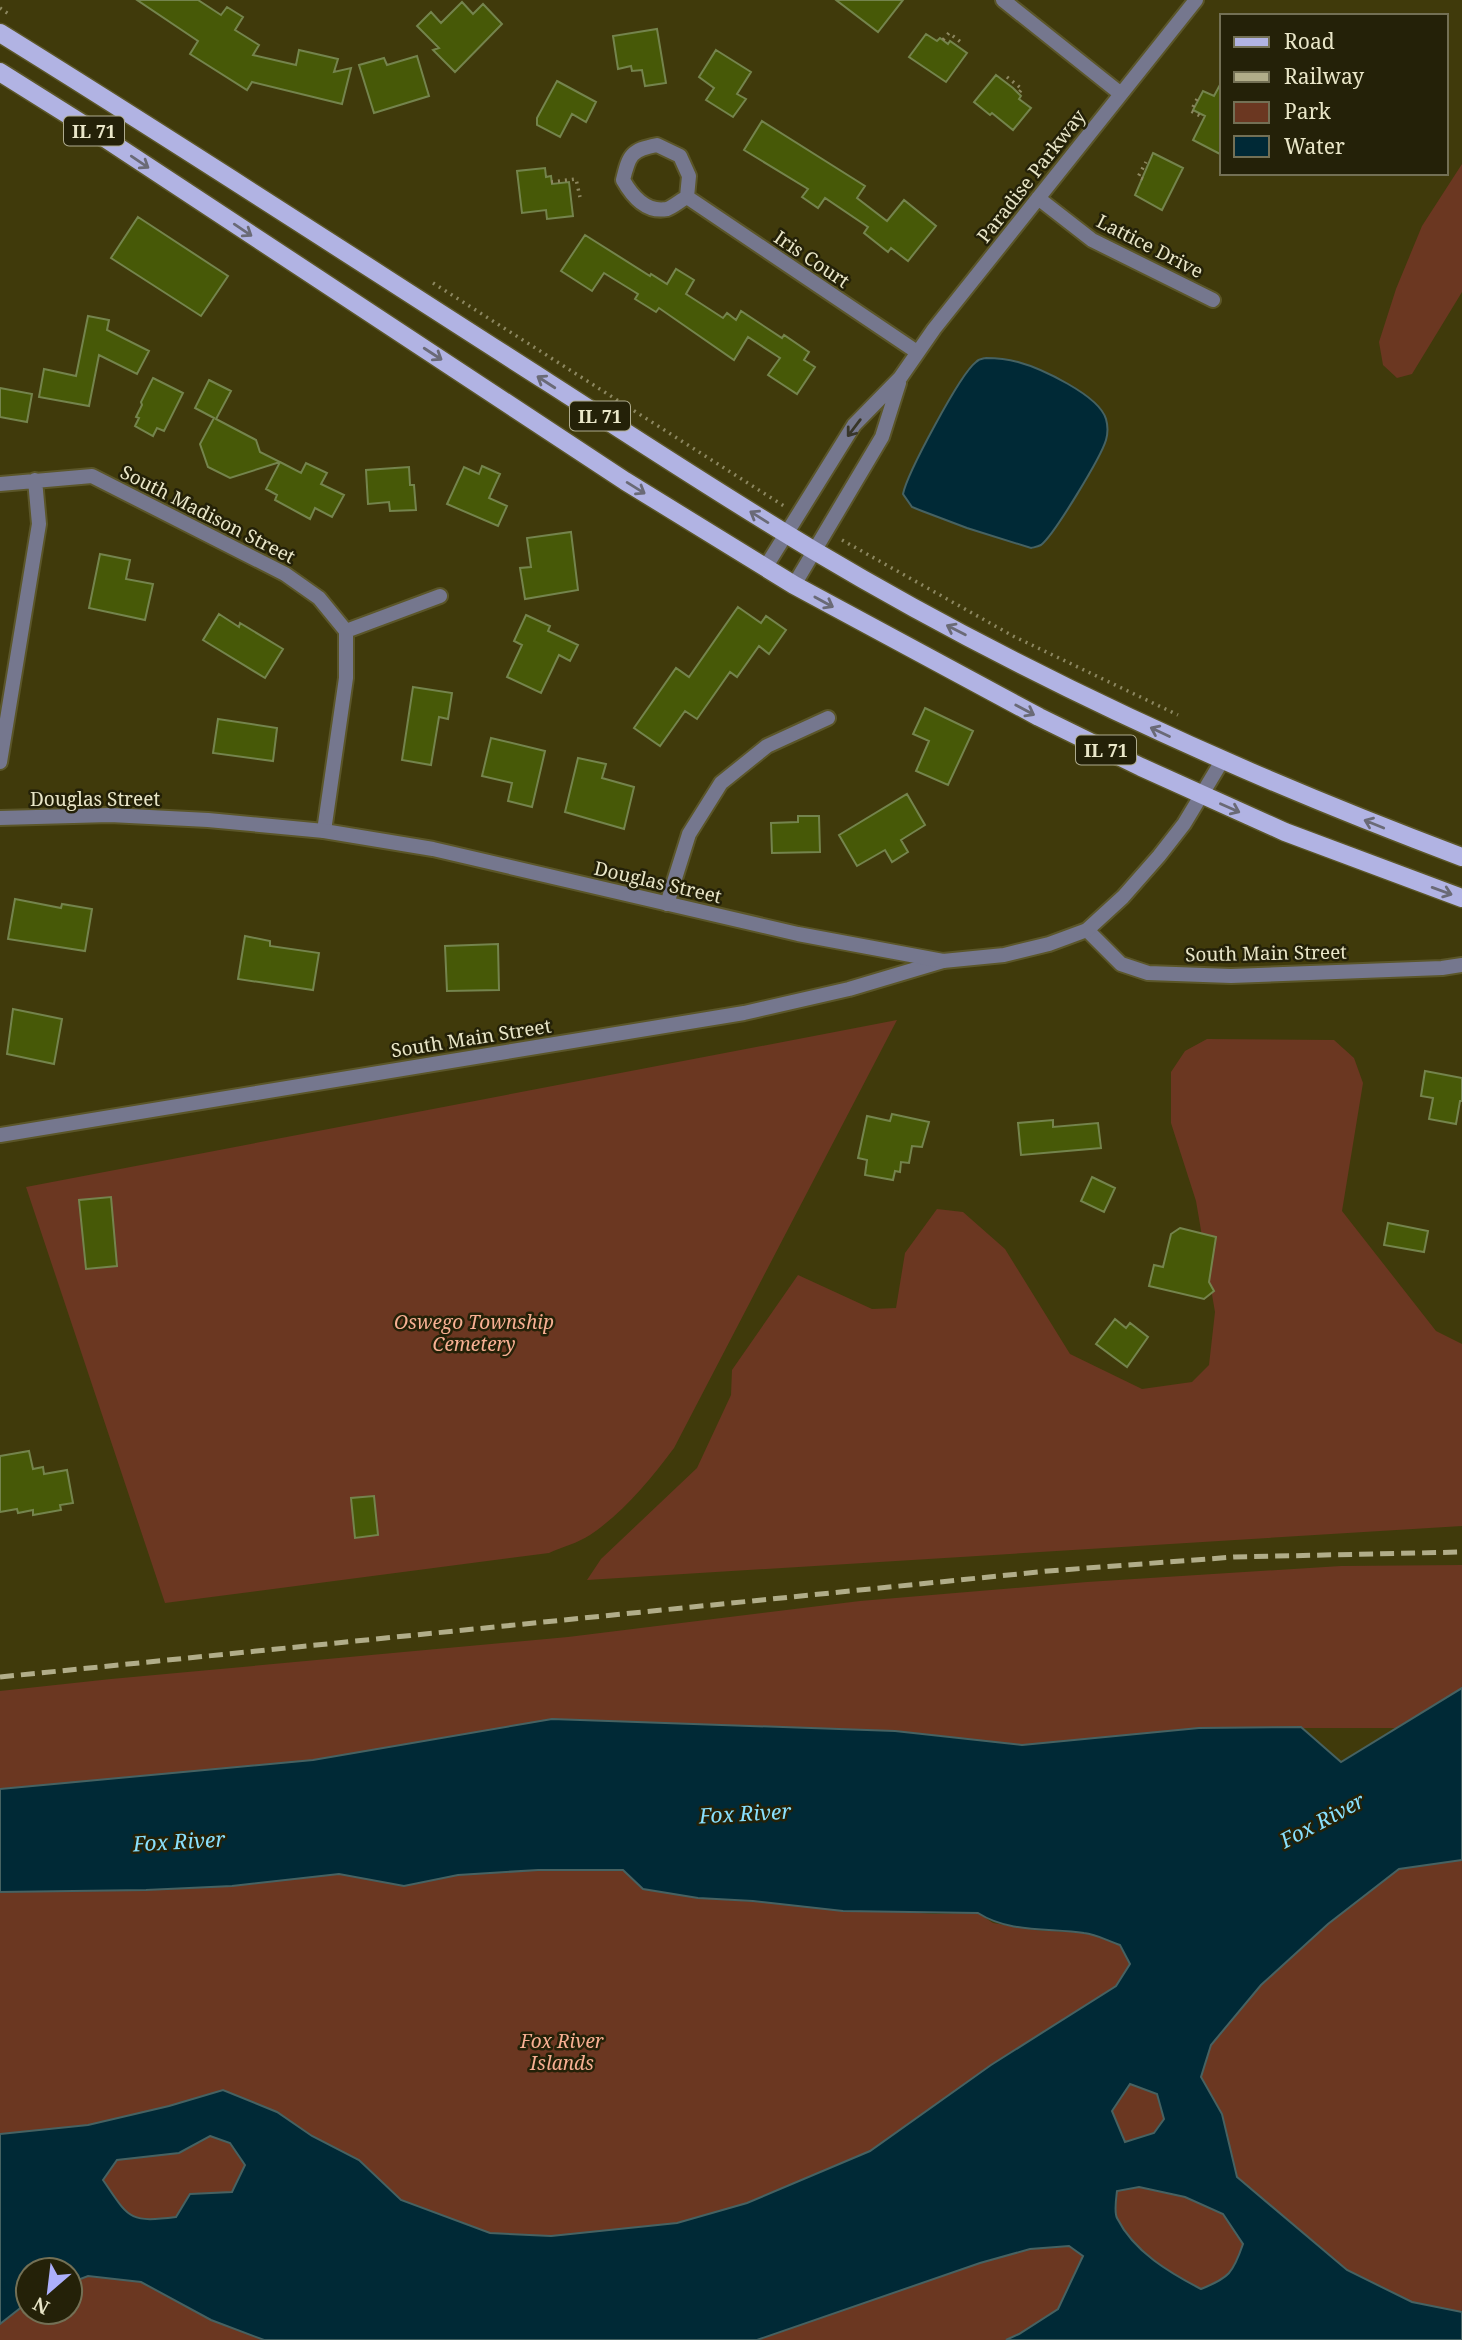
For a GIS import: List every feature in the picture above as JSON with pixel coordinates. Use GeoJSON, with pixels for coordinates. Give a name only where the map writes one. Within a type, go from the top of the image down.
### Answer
{"type":"FeatureCollection","features":[{"type":"Feature","properties":{"kind":"main road","name":"IL 71"},"geometry":{"type":"LineString","coordinates":[[0,33],[786,534],[927,615],[1063,685],[1222,761],[1462,857]]}},
{"type":"Feature","properties":{"kind":"main road","name":"IL 71"},"geometry":{"type":"LineString","coordinates":[[0,72],[625,481],[794,585],[1039,717],[1202,795],[1285,832],[1462,898]]}},
{"type":"Feature","properties":{"kind":"street"},"geometry":{"type":"LineString","coordinates":[[1003,0],[1121,94]]}},
{"type":"Feature","properties":{"kind":"street","name":"Paradise Parkway"},"geometry":{"type":"LineString","coordinates":[[765,568],[854,425],[900,378],[917,352],[1196,0]]}},
{"type":"Feature","properties":{"kind":"street"},"geometry":{"type":"LineString","coordinates":[[657,145],[680,156],[690,176],[687,197],[667,209],[650,207],[634,198],[623,180],[628,161],[639,148],[657,145]]}},
{"type":"Feature","properties":{"kind":"street","name":"Iris Court"},"geometry":{"type":"LineString","coordinates":[[687,197],[917,352]]}},
{"type":"Feature","properties":{"kind":"street","name":"Lattice Drive"},"geometry":{"type":"LineString","coordinates":[[1038,198],[1091,240],[1213,300]]}},
{"type":"Feature","properties":{"kind":"street","name":"Paradise Parkway"},"geometry":{"type":"LineString","coordinates":[[794,585],[882,437],[900,378]]}},
{"type":"Feature","properties":{"kind":"street","name":"South Madison Street"},"geometry":{"type":"LineString","coordinates":[[0,484],[92,476],[285,574],[319,598],[346,631]]}},
{"type":"Feature","properties":{"kind":"street"},"geometry":{"type":"LineString","coordinates":[[0,762],[39,524],[35,480]]}},
{"type":"Feature","properties":{"kind":"street"},"geometry":{"type":"LineString","coordinates":[[324,831],[346,678],[346,631],[440,596]]}},
{"type":"Feature","properties":{"kind":"street"},"geometry":{"type":"LineString","coordinates":[[667,904],[689,834],[721,783],[766,746],[828,718]]}},
{"type":"Feature","properties":{"kind":"street","name":"Douglas Street"},"geometry":{"type":"LineString","coordinates":[[0,818],[110,815],[208,820],[324,831],[433,849],[798,934],[943,961],[1004,955],[1049,944],[1087,930],[1124,897],[1159,856],[1184,824],[1222,761]]}},
{"type":"Feature","properties":{"kind":"street","name":"South Main Street"},"geometry":{"type":"LineString","coordinates":[[1087,930],[1121,964],[1148,973],[1231,976],[1462,965]]}},
{"type":"Feature","properties":{"kind":"street","name":"South Main Street"},"geometry":{"type":"LineString","coordinates":[[0,1135],[744,1013],[849,989],[943,961]]}},
{"type":"Feature","properties":{"kind":"path"},"geometry":{"type":"LineString","coordinates":[[943,40],[949,33],[962,43]]}},
{"type":"Feature","properties":{"kind":"path"},"geometry":{"type":"LineString","coordinates":[[1007,77],[1022,89],[1018,93]]}},
{"type":"Feature","properties":{"kind":"path"},"geometry":{"type":"LineString","coordinates":[[1196,99],[1191,111],[1204,118]]}},
{"type":"Feature","properties":{"kind":"path"},"geometry":{"type":"LineString","coordinates":[[1143,179],[1138,177],[1146,162]]}},
{"type":"Feature","properties":{"kind":"path"},"geometry":{"type":"LineString","coordinates":[[551,182],[576,179],[580,197]]}},
{"type":"Feature","properties":{"kind":"path"},"geometry":{"type":"LineString","coordinates":[[857,549],[1013,636],[1178,715]]}},
{"type":"Feature","properties":{"kind":"green space"},"geometry":{"type":"Polygon","coordinates":[[[1462,164],[1462,292],[1412,374],[1397,378],[1383,365],[1379,342],[1396,289],[1422,226],[1462,164]]]}},
{"type":"Feature","properties":{"kind":"green space","name":"Oswego Township Cemetery"},"geometry":{"type":"Polygon","coordinates":[[[897,1020],[674,1448],[636,1495],[602,1526],[590,1535],[549,1553],[165,1603],[26,1187],[897,1020]]]}},
{"type":"Feature","properties":{"kind":"green space"},"geometry":{"type":"Polygon","coordinates":[[[1207,1039],[1334,1040],[1354,1058],[1363,1083],[1342,1211],[1436,1331],[1462,1344],[1462,1526],[587,1580],[601,1559],[697,1468],[731,1395],[732,1370],[798,1275],[872,1309],[896,1308],[905,1253],[937,1209],[963,1212],[1005,1249],[1070,1354],[1142,1389],[1192,1382],[1209,1365],[1215,1312],[1196,1201],[1171,1123],[1171,1072],[1185,1051],[1207,1039]]]}},
{"type":"Feature","properties":{"kind":"green space"},"geometry":{"type":"Polygon","coordinates":[[[1462,1565],[1462,1688],[1396,1728],[1199,1728],[1022,1745],[895,1731],[552,1719],[313,1760],[0,1789],[0,1691],[568,1637],[860,1601],[1087,1582],[1341,1566],[1462,1565]]]}},
{"type":"Feature","properties":{"kind":"green space"},"geometry":{"type":"Polygon","coordinates":[[[1462,1860],[1462,2312],[1412,2302],[1347,2270],[1237,2177],[1222,2114],[1201,2077],[1211,2045],[1261,1985],[1328,1924],[1399,1869],[1462,1860]]]}},
{"type":"Feature","properties":{"kind":"green space","name":"Fox River Islands"},"geometry":{"type":"Polygon","coordinates":[[[538,1870],[623,1870],[643,1889],[698,1898],[934,1914],[978,1913],[993,1923],[1035,1930],[1087,1933],[1120,1945],[1130,1964],[1116,1986],[991,2065],[870,2151],[747,2203],[677,2223],[551,2236],[490,2233],[401,2200],[359,2160],[312,2136],[277,2112],[223,2090],[88,2125],[0,2134],[0,1892],[232,1886],[339,1874],[404,1886],[458,1875],[538,1870]]]}},
{"type":"Feature","properties":{"kind":"green space"},"geometry":{"type":"Polygon","coordinates":[[[1129,2084],[1157,2094],[1164,2119],[1154,2133],[1125,2142],[1112,2111],[1129,2084]]]}},
{"type":"Feature","properties":{"kind":"green space"},"geometry":{"type":"Polygon","coordinates":[[[210,2136],[230,2142],[245,2165],[232,2192],[190,2194],[176,2217],[148,2219],[131,2215],[103,2180],[117,2160],[179,2153],[210,2136]]]}},
{"type":"Feature","properties":{"kind":"green space"},"geometry":{"type":"Polygon","coordinates":[[[1139,2187],[1185,2197],[1224,2214],[1243,2244],[1229,2273],[1201,2290],[1143,2251],[1124,2230],[1115,2208],[1116,2191],[1139,2187]]]}},
{"type":"Feature","properties":{"kind":"green space"},"geometry":{"type":"Polygon","coordinates":[[[1070,2246],[1084,2256],[1058,2309],[1006,2340],[757,2340],[980,2263],[1030,2249],[1070,2246]]]}},
{"type":"Feature","properties":{"kind":"green space"},"geometry":{"type":"Polygon","coordinates":[[[84,2278],[141,2282],[211,2320],[264,2340],[0,2340],[0,2324],[14,2313],[14,2326],[84,2326],[84,2278]]]}},
{"type":"Feature","properties":{"kind":"water"},"geometry":{"type":"Polygon","coordinates":[[[986,358],[1018,362],[1054,376],[1092,401],[1106,419],[1107,437],[1096,462],[1056,527],[1041,545],[1036,547],[1031,548],[967,528],[922,511],[912,507],[903,494],[924,447],[958,385],[976,362],[986,358]]]}},
{"type":"Feature","properties":{"kind":"water","name":"Fox River"},"geometry":{"type":"Polygon","coordinates":[[[1462,1688],[1462,1860],[1399,1869],[1328,1924],[1261,1985],[1211,2045],[1201,2077],[1222,2114],[1237,2177],[1347,2270],[1412,2302],[1462,2312],[1462,2340],[1006,2340],[1058,2309],[1083,2256],[1069,2246],[1030,2249],[980,2263],[757,2340],[264,2340],[211,2320],[141,2282],[84,2278],[84,2256],[14,2256],[14,2313],[0,2324],[0,2134],[88,2125],[223,2090],[277,2112],[312,2136],[359,2160],[401,2200],[490,2233],[551,2236],[677,2223],[747,2203],[870,2151],[991,2065],[1116,1986],[1130,1964],[1120,1945],[1098,1936],[1016,1927],[978,1913],[843,1911],[698,1898],[643,1889],[623,1870],[538,1870],[458,1875],[404,1886],[339,1874],[232,1886],[0,1892],[0,1789],[313,1760],[552,1719],[895,1731],[1022,1745],[1199,1728],[1301,1727],[1341,1762],[1462,1688]],[[1130,2084],[1112,2111],[1125,2142],[1154,2133],[1164,2119],[1157,2094],[1130,2084]],[[210,2136],[179,2153],[117,2160],[103,2180],[131,2215],[148,2219],[176,2217],[190,2194],[232,2192],[245,2165],[230,2143],[210,2136]],[[1139,2187],[1117,2191],[1116,2215],[1133,2241],[1165,2268],[1201,2289],[1224,2278],[1233,2268],[1243,2244],[1223,2214],[1185,2197],[1139,2187]]]}},
{"type":"Feature","properties":{"kind":"building"},"geometry":{"type":"Polygon","coordinates":[[[137,0],[198,0],[221,15],[227,7],[243,17],[235,30],[259,45],[253,55],[296,65],[299,50],[338,59],[334,72],[351,68],[342,104],[252,82],[247,90],[190,54],[198,41],[137,0]]]}},
{"type":"Feature","properties":{"kind":"building"},"geometry":{"type":"Polygon","coordinates":[[[836,0],[903,0],[878,32],[836,0]]]}},
{"type":"Feature","properties":{"kind":"building"},"geometry":{"type":"Polygon","coordinates":[[[462,2],[473,14],[483,4],[502,24],[455,72],[433,50],[439,48],[417,26],[431,12],[441,23],[462,2]]]}},
{"type":"Feature","properties":{"kind":"building"},"geometry":{"type":"Polygon","coordinates":[[[657,29],[666,83],[645,86],[642,70],[632,71],[631,66],[618,69],[613,36],[657,29]]]}},
{"type":"Feature","properties":{"kind":"building"},"geometry":{"type":"Polygon","coordinates":[[[926,34],[937,41],[940,38],[948,44],[950,41],[967,53],[946,82],[909,57],[926,34]]]}},
{"type":"Feature","properties":{"kind":"building"},"geometry":{"type":"Polygon","coordinates":[[[716,50],[751,72],[737,94],[746,99],[733,117],[706,100],[714,88],[699,77],[716,50]]]}},
{"type":"Feature","properties":{"kind":"building"},"geometry":{"type":"Polygon","coordinates":[[[417,56],[429,96],[374,113],[359,65],[384,58],[387,65],[417,56]]]}},
{"type":"Feature","properties":{"kind":"building"},"geometry":{"type":"Polygon","coordinates":[[[996,75],[1013,88],[1021,96],[1019,99],[1031,108],[1013,130],[974,102],[996,75]]]}},
{"type":"Feature","properties":{"kind":"building"},"geometry":{"type":"Polygon","coordinates":[[[557,81],[596,102],[586,122],[572,114],[560,137],[537,125],[537,118],[557,81]]]}},
{"type":"Feature","properties":{"kind":"building"},"geometry":{"type":"Polygon","coordinates":[[[1220,85],[1220,154],[1193,140],[1205,116],[1193,110],[1203,91],[1214,96],[1220,85]]]}},
{"type":"Feature","properties":{"kind":"building"},"geometry":{"type":"Polygon","coordinates":[[[762,121],[865,186],[857,198],[887,221],[904,200],[936,226],[908,261],[891,248],[888,252],[864,233],[868,227],[825,198],[818,208],[802,197],[808,189],[744,150],[762,121]]]}},
{"type":"Feature","properties":{"kind":"building"},"geometry":{"type":"Polygon","coordinates":[[[1153,153],[1183,168],[1162,210],[1135,195],[1153,153]]]}},
{"type":"Feature","properties":{"kind":"building"},"geometry":{"type":"Polygon","coordinates":[[[545,168],[546,177],[551,176],[552,184],[569,182],[573,216],[547,219],[546,210],[522,213],[517,171],[545,168]]]}},
{"type":"Feature","properties":{"kind":"building"},"geometry":{"type":"Polygon","coordinates":[[[138,217],[228,276],[201,316],[111,258],[138,217]]]}},
{"type":"Feature","properties":{"kind":"building"},"geometry":{"type":"Polygon","coordinates":[[[585,235],[667,284],[676,269],[694,280],[686,294],[723,318],[727,313],[736,320],[741,311],[782,338],[784,335],[809,352],[804,360],[815,367],[797,394],[768,375],[780,358],[748,337],[734,360],[659,308],[656,312],[635,299],[638,294],[604,273],[592,291],[561,271],[585,235]]]}},
{"type":"Feature","properties":{"kind":"building"},"geometry":{"type":"Polygon","coordinates":[[[88,316],[109,320],[107,330],[149,351],[137,374],[99,355],[89,406],[39,397],[44,369],[76,376],[88,316]]]}},
{"type":"Feature","properties":{"kind":"building"},"geometry":{"type":"Polygon","coordinates":[[[153,378],[183,393],[164,431],[157,428],[153,436],[135,426],[141,402],[153,378]]]}},
{"type":"Feature","properties":{"kind":"building"},"geometry":{"type":"Polygon","coordinates":[[[209,380],[231,391],[216,419],[256,440],[260,452],[280,462],[230,478],[208,467],[200,444],[214,418],[195,408],[209,380]]]}},
{"type":"Feature","properties":{"kind":"building"},"geometry":{"type":"Polygon","coordinates":[[[0,388],[32,394],[27,422],[0,417],[0,388]]]}},
{"type":"Feature","properties":{"kind":"building"},"geometry":{"type":"Polygon","coordinates":[[[280,462],[301,473],[306,463],[327,473],[321,484],[344,495],[332,517],[315,508],[310,519],[275,500],[277,495],[266,489],[280,462]]]}},
{"type":"Feature","properties":{"kind":"building"},"geometry":{"type":"Polygon","coordinates":[[[482,466],[500,474],[489,498],[507,506],[498,526],[447,504],[464,467],[479,474],[482,466]]]}},
{"type":"Feature","properties":{"kind":"building"},"geometry":{"type":"Polygon","coordinates":[[[409,467],[416,510],[390,511],[389,502],[368,504],[366,470],[409,467]]]}},
{"type":"Feature","properties":{"kind":"building"},"geometry":{"type":"Polygon","coordinates":[[[571,532],[578,590],[525,599],[520,568],[531,567],[527,538],[571,532]]]}},
{"type":"Feature","properties":{"kind":"building"},"geometry":{"type":"Polygon","coordinates":[[[100,554],[130,560],[126,579],[153,584],[145,620],[89,608],[100,554]]]}},
{"type":"Feature","properties":{"kind":"building"},"geometry":{"type":"Polygon","coordinates":[[[738,607],[761,623],[766,616],[786,630],[769,654],[759,646],[737,677],[730,672],[697,719],[685,711],[660,746],[634,728],[676,668],[689,677],[738,607]]]}},
{"type":"Feature","properties":{"kind":"building"},"geometry":{"type":"Polygon","coordinates":[[[219,614],[239,627],[240,623],[283,649],[265,678],[203,640],[219,614]]]}},
{"type":"Feature","properties":{"kind":"building"},"geometry":{"type":"Polygon","coordinates":[[[526,615],[550,626],[548,631],[578,645],[570,661],[559,655],[541,693],[507,677],[522,645],[514,641],[526,615]]]}},
{"type":"Feature","properties":{"kind":"building"},"geometry":{"type":"Polygon","coordinates":[[[413,687],[452,693],[448,719],[439,717],[431,765],[402,760],[413,687]]]}},
{"type":"Feature","properties":{"kind":"building"},"geometry":{"type":"Polygon","coordinates":[[[925,708],[973,731],[948,785],[916,771],[929,741],[913,734],[925,708]]]}},
{"type":"Feature","properties":{"kind":"building"},"geometry":{"type":"Polygon","coordinates":[[[218,719],[277,728],[273,761],[213,753],[218,719]]]}},
{"type":"Feature","properties":{"kind":"building"},"geometry":{"type":"Polygon","coordinates":[[[491,738],[545,751],[532,807],[508,801],[512,783],[482,776],[491,738]]]}},
{"type":"Feature","properties":{"kind":"building"},"geometry":{"type":"Polygon","coordinates":[[[578,758],[606,764],[602,778],[634,787],[624,829],[565,812],[578,758]]]}},
{"type":"Feature","properties":{"kind":"building"},"geometry":{"type":"Polygon","coordinates":[[[907,794],[925,825],[901,840],[908,852],[892,862],[885,850],[857,866],[839,835],[907,794]]]}},
{"type":"Feature","properties":{"kind":"building"},"geometry":{"type":"Polygon","coordinates":[[[798,816],[819,816],[820,852],[772,853],[771,823],[798,822],[798,816]]]}},
{"type":"Feature","properties":{"kind":"building"},"geometry":{"type":"Polygon","coordinates":[[[15,899],[61,908],[62,904],[92,909],[85,951],[8,939],[15,899]]]}},
{"type":"Feature","properties":{"kind":"building"},"geometry":{"type":"Polygon","coordinates":[[[245,936],[270,941],[270,946],[319,953],[313,990],[238,979],[245,936]]]}},
{"type":"Feature","properties":{"kind":"building"},"geometry":{"type":"Polygon","coordinates":[[[498,944],[499,990],[447,991],[445,946],[498,944]]]}},
{"type":"Feature","properties":{"kind":"building"},"geometry":{"type":"Polygon","coordinates":[[[13,1009],[62,1019],[54,1064],[7,1054],[13,1009]]]}},
{"type":"Feature","properties":{"kind":"building"},"geometry":{"type":"Polygon","coordinates":[[[1425,1071],[1462,1078],[1462,1101],[1456,1124],[1429,1119],[1433,1098],[1421,1096],[1425,1071]]]}},
{"type":"Feature","properties":{"kind":"building"},"geometry":{"type":"Polygon","coordinates":[[[892,1114],[929,1122],[922,1147],[912,1146],[909,1163],[901,1162],[900,1172],[895,1171],[893,1180],[865,1175],[867,1160],[858,1158],[867,1116],[890,1121],[892,1114]]]}},
{"type":"Feature","properties":{"kind":"building"},"geometry":{"type":"Polygon","coordinates":[[[1053,1120],[1053,1127],[1098,1123],[1101,1148],[1021,1155],[1018,1123],[1053,1120]]]}},
{"type":"Feature","properties":{"kind":"building"},"geometry":{"type":"Polygon","coordinates":[[[1092,1177],[1115,1188],[1104,1212],[1081,1201],[1092,1177]]]}},
{"type":"Feature","properties":{"kind":"building"},"geometry":{"type":"Polygon","coordinates":[[[111,1197],[117,1266],[86,1269],[79,1200],[111,1197]]]}},
{"type":"Feature","properties":{"kind":"building"},"geometry":{"type":"Polygon","coordinates":[[[1388,1223],[1428,1231],[1424,1252],[1384,1245],[1388,1223]]]}},
{"type":"Feature","properties":{"kind":"building"},"geometry":{"type":"Polygon","coordinates":[[[1180,1228],[1216,1237],[1209,1282],[1214,1291],[1204,1299],[1149,1286],[1154,1265],[1163,1267],[1171,1234],[1180,1228]]]}},
{"type":"Feature","properties":{"kind":"building"},"geometry":{"type":"Polygon","coordinates":[[[1115,1319],[1126,1328],[1130,1323],[1148,1337],[1127,1367],[1096,1344],[1115,1319]]]}},
{"type":"Feature","properties":{"kind":"building"},"geometry":{"type":"Polygon","coordinates":[[[29,1451],[33,1469],[43,1467],[44,1474],[67,1470],[73,1503],[60,1505],[61,1510],[33,1515],[33,1510],[0,1512],[0,1456],[29,1451]]]}},
{"type":"Feature","properties":{"kind":"building"},"geometry":{"type":"Polygon","coordinates":[[[374,1496],[378,1535],[355,1538],[351,1498],[374,1496]]]}},
{"type":"Feature","properties":{"kind":"railway"},"geometry":{"type":"LineString","coordinates":[[0,1677],[1048,1571],[1234,1557],[1462,1552]]}}]}
